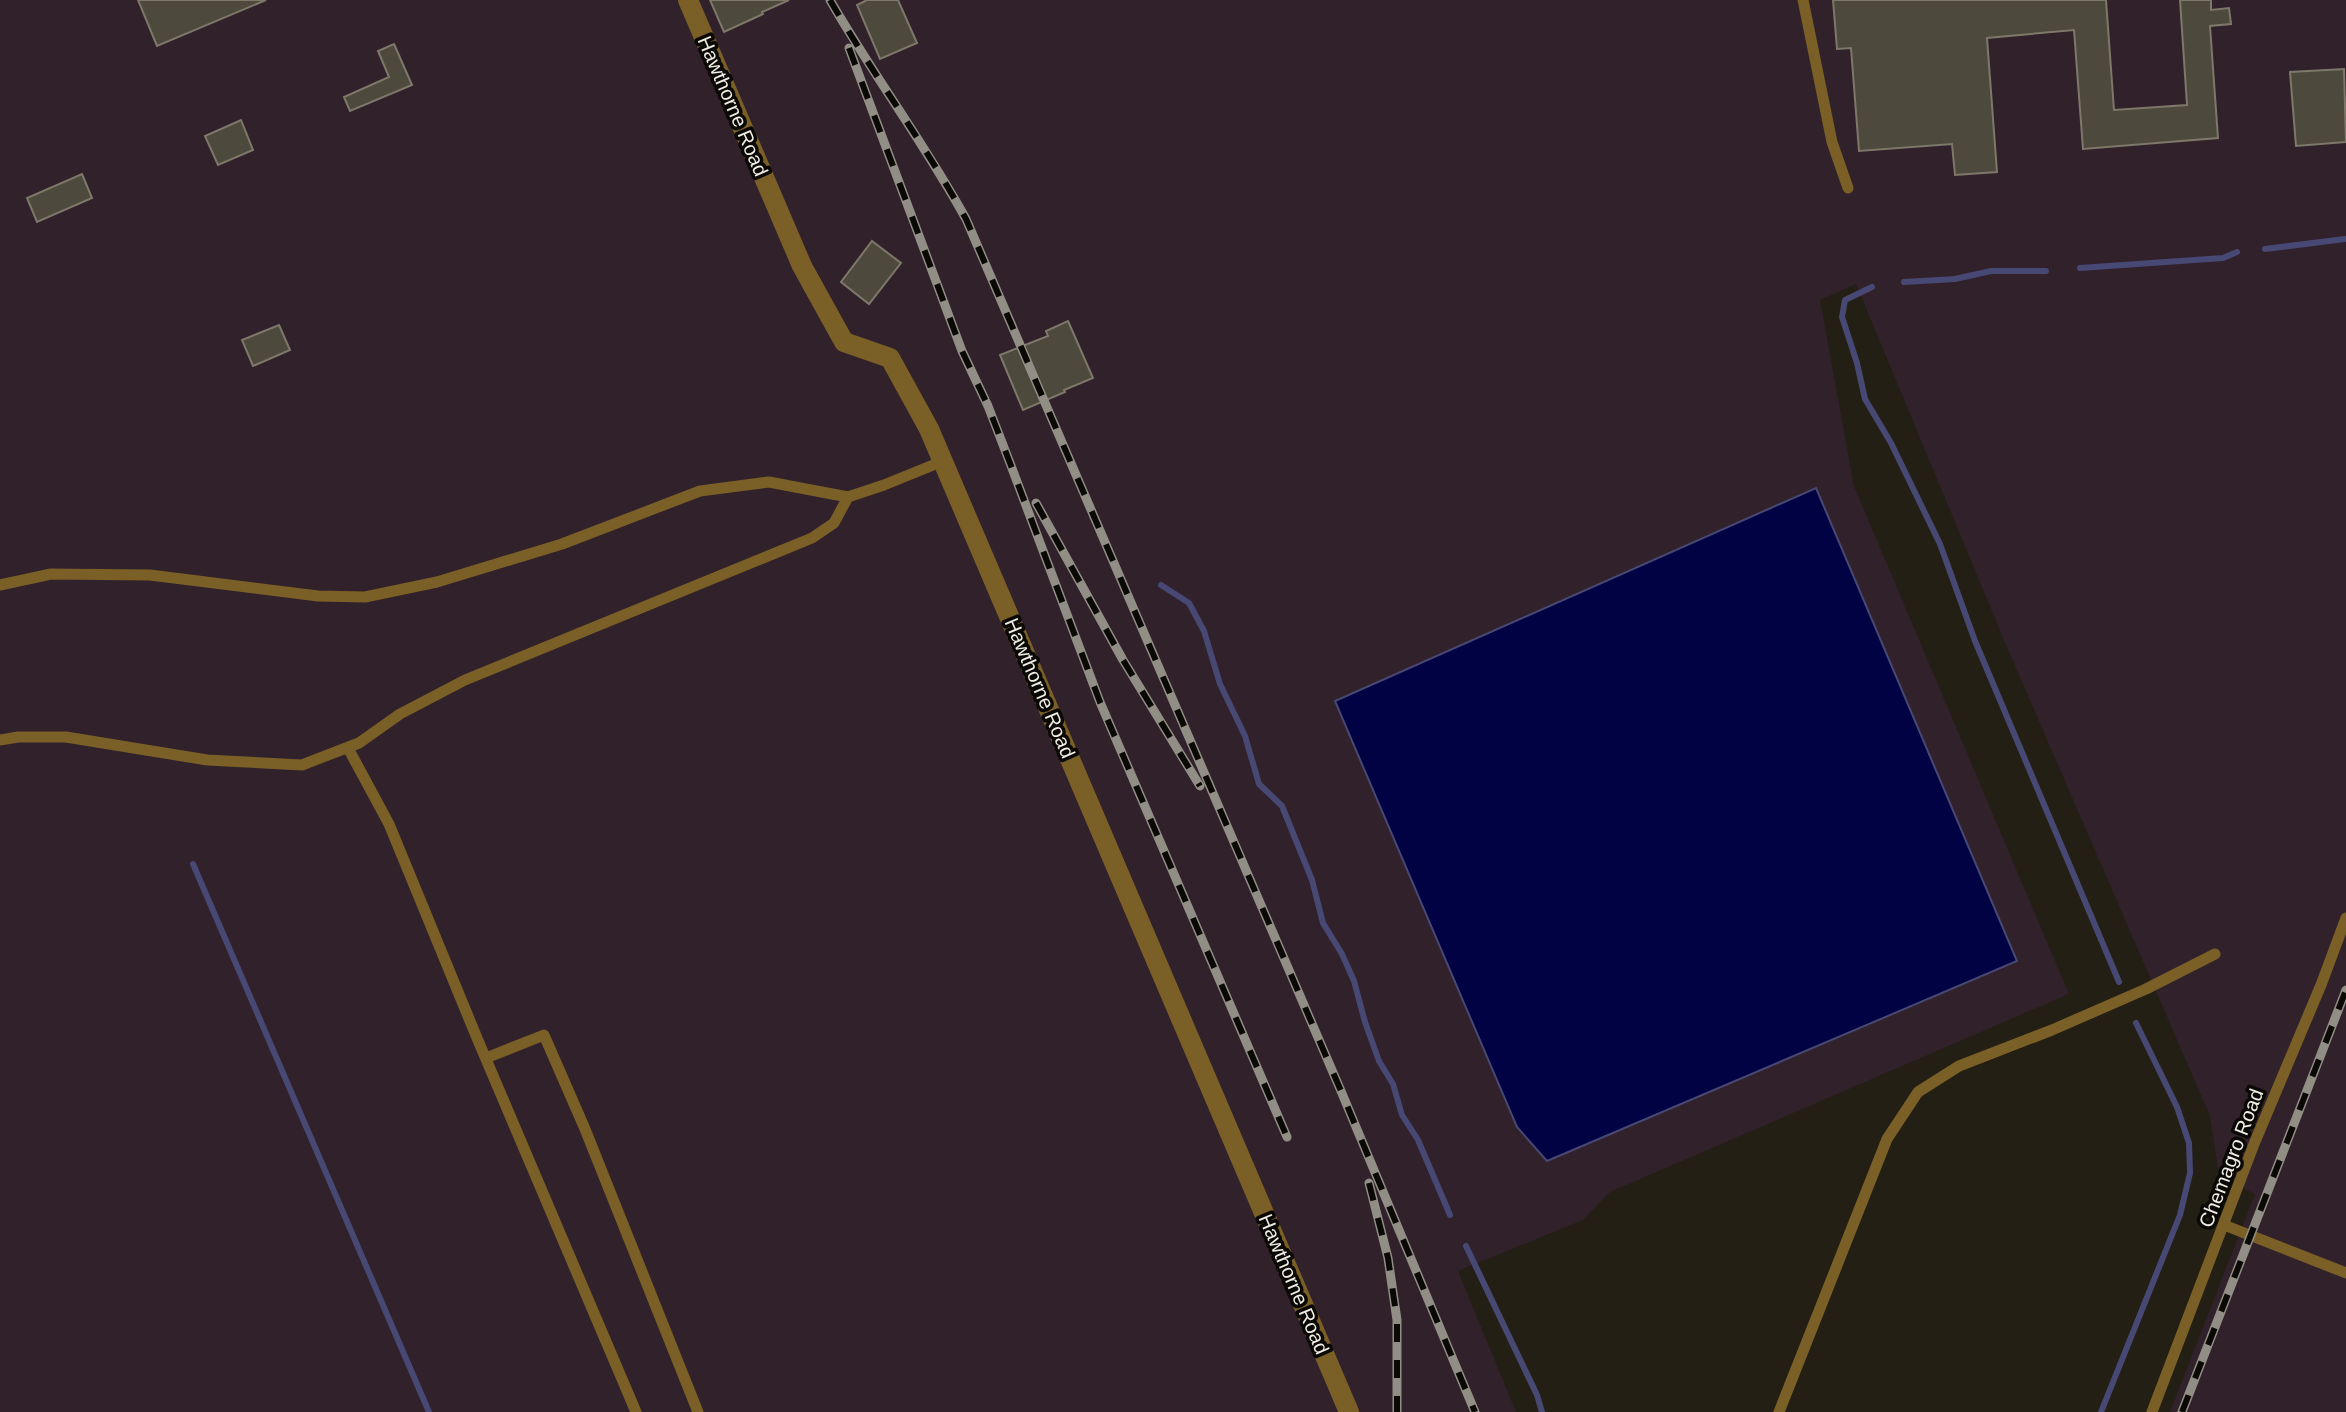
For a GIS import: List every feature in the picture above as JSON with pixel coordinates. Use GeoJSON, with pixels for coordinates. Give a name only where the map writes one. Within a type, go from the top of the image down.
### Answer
{"type":"FeatureCollection","features":[{"type":"Feature","properties":{"kind":"street","name":"Hawthorne Road"},"geometry":{"type":"LineString","coordinates":[[688,0],[802,266],[844,342],[890,358],[929,429],[1349,1412]]}},
{"type":"Feature","properties":{"kind":"lane"},"geometry":{"type":"LineString","coordinates":[[1803,0],[1832,142],[1848,188]]}},
{"type":"Feature","properties":{"kind":"lane"},"geometry":{"type":"LineString","coordinates":[[0,585],[51,574],[150,575],[318,596],[365,597],[437,582],[562,544],[700,491],[769,482],[848,497],[943,461]]}},
{"type":"Feature","properties":{"kind":"lane"},"geometry":{"type":"LineString","coordinates":[[0,740],[66,737],[207,760],[302,765],[359,743],[400,714],[465,680],[812,538],[834,523],[848,497]]}},
{"type":"Feature","properties":{"kind":"lane"},"geometry":{"type":"LineString","coordinates":[[348,748],[389,824],[636,1412]]}},
{"type":"Feature","properties":{"kind":"lane","name":"Chemagro Road"},"geometry":{"type":"LineString","coordinates":[[2152,1412],[2254,1144],[2346,918]]}},
{"type":"Feature","properties":{"kind":"lane"},"geometry":{"type":"LineString","coordinates":[[1779,1412],[1887,1139],[1918,1092],[1959,1066],[2146,989],[2215,954]]}},
{"type":"Feature","properties":{"kind":"lane"},"geometry":{"type":"LineString","coordinates":[[486,1058],[544,1035],[698,1412]]}},
{"type":"Feature","properties":{"kind":"lane"},"geometry":{"type":"LineString","coordinates":[[2224,1225],[2346,1273]]}},
{"type":"Feature","properties":{"kind":"shaded area"},"geometry":{"type":"Polygon","coordinates":[[[0,0],[2346,0],[2346,1412],[2170,1412],[2255,1194],[2219,1176],[2210,1116],[2006,645],[1856,284],[1820,300],[1854,486],[2069,994],[1610,1192],[1583,1220],[1458,1271],[1516,1412],[0,1412],[0,0]]]}},
{"type":"Feature","properties":{"kind":"shaded area"},"geometry":{"type":"Polygon","coordinates":[[[1816,488],[2017,961],[1547,1161],[1517,1127],[1335,701],[1816,488]]]}},
{"type":"Feature","properties":{"kind":"building"},"geometry":{"type":"Polygon","coordinates":[[[138,0],[266,0],[157,46],[138,0]]]}},
{"type":"Feature","properties":{"kind":"building"},"geometry":{"type":"Polygon","coordinates":[[[710,0],[789,0],[724,32],[710,0]]]}},
{"type":"Feature","properties":{"kind":"building"},"geometry":{"type":"Polygon","coordinates":[[[867,0],[898,0],[917,43],[880,59],[857,5],[867,0]]]}},
{"type":"Feature","properties":{"kind":"building"},"geometry":{"type":"Polygon","coordinates":[[[1833,0],[2106,0],[2114,110],[2187,105],[2180,0],[2211,0],[2211,10],[2229,8],[2231,24],[2210,26],[2218,138],[2083,149],[2074,30],[1987,38],[1997,172],[1955,175],[1952,144],[1859,151],[1851,48],[1837,49],[1833,0]]]}},
{"type":"Feature","properties":{"kind":"building"},"geometry":{"type":"Polygon","coordinates":[[[394,44],[412,85],[350,111],[344,97],[389,77],[378,51],[394,44]]]}},
{"type":"Feature","properties":{"kind":"building"},"geometry":{"type":"Polygon","coordinates":[[[2344,69],[2346,142],[2296,146],[2290,72],[2344,69]]]}},
{"type":"Feature","properties":{"kind":"building"},"geometry":{"type":"Polygon","coordinates":[[[241,120],[253,150],[218,165],[205,136],[241,120]]]}},
{"type":"Feature","properties":{"kind":"building"},"geometry":{"type":"Polygon","coordinates":[[[82,174],[92,198],[37,222],[27,198],[82,174]]]}},
{"type":"Feature","properties":{"kind":"building"},"geometry":{"type":"Polygon","coordinates":[[[872,241],[901,263],[869,304],[841,282],[872,241]]]}},
{"type":"Feature","properties":{"kind":"building"},"geometry":{"type":"Polygon","coordinates":[[[1068,321],[1093,378],[1023,410],[1000,355],[1048,336],[1046,331],[1068,321]]]}},
{"type":"Feature","properties":{"kind":"building"},"geometry":{"type":"Polygon","coordinates":[[[279,325],[290,350],[253,366],[242,340],[279,325]]]}},
{"type":"Feature","properties":{"kind":"waterway"},"geometry":{"type":"LineString","coordinates":[[2265,249],[2345,239]]}},
{"type":"Feature","properties":{"kind":"waterway"},"geometry":{"type":"LineString","coordinates":[[2080,268],[2223,258],[2237,252]]}},
{"type":"Feature","properties":{"kind":"waterway"},"geometry":{"type":"LineString","coordinates":[[1904,282],[1955,279],[1991,271],[2046,271]]}},
{"type":"Feature","properties":{"kind":"waterway"},"geometry":{"type":"LineString","coordinates":[[1872,287],[1845,300],[1842,317],[1865,399],[1891,443],[1940,544],[1975,641],[2119,982]]}},
{"type":"Feature","properties":{"kind":"waterway"},"geometry":{"type":"LineString","coordinates":[[1161,585],[1189,603],[1204,631],[1220,684],[1245,736],[1259,784],[1282,806],[1312,880],[1323,923],[1354,981],[1379,1061],[1393,1084],[1402,1115],[1418,1140],[1450,1215]]}},
{"type":"Feature","properties":{"kind":"waterway"},"geometry":{"type":"LineString","coordinates":[[193,864],[429,1412]]}},
{"type":"Feature","properties":{"kind":"waterway"},"geometry":{"type":"LineString","coordinates":[[2101,1412],[2180,1215],[2190,1173],[2189,1143],[2177,1107],[2136,1023]]}},
{"type":"Feature","properties":{"kind":"waterway"},"geometry":{"type":"LineString","coordinates":[[1466,1246],[1537,1395],[1542,1412]]}},
{"type":"Feature","properties":{"kind":"railway"},"geometry":{"type":"LineString","coordinates":[[830,0],[966,219],[1341,1091],[1475,1412]]}},
{"type":"Feature","properties":{"kind":"railway"},"geometry":{"type":"LineString","coordinates":[[849,48],[962,351],[988,406],[1100,702],[1287,1137]]}},
{"type":"Feature","properties":{"kind":"railway"},"geometry":{"type":"LineString","coordinates":[[1036,503],[1123,660],[1200,786]]}},
{"type":"Feature","properties":{"kind":"railway"},"geometry":{"type":"LineString","coordinates":[[2182,1412],[2346,990]]}},
{"type":"Feature","properties":{"kind":"railway"},"geometry":{"type":"LineString","coordinates":[[1369,1183],[1388,1258],[1397,1320],[1397,1412]]}}]}
